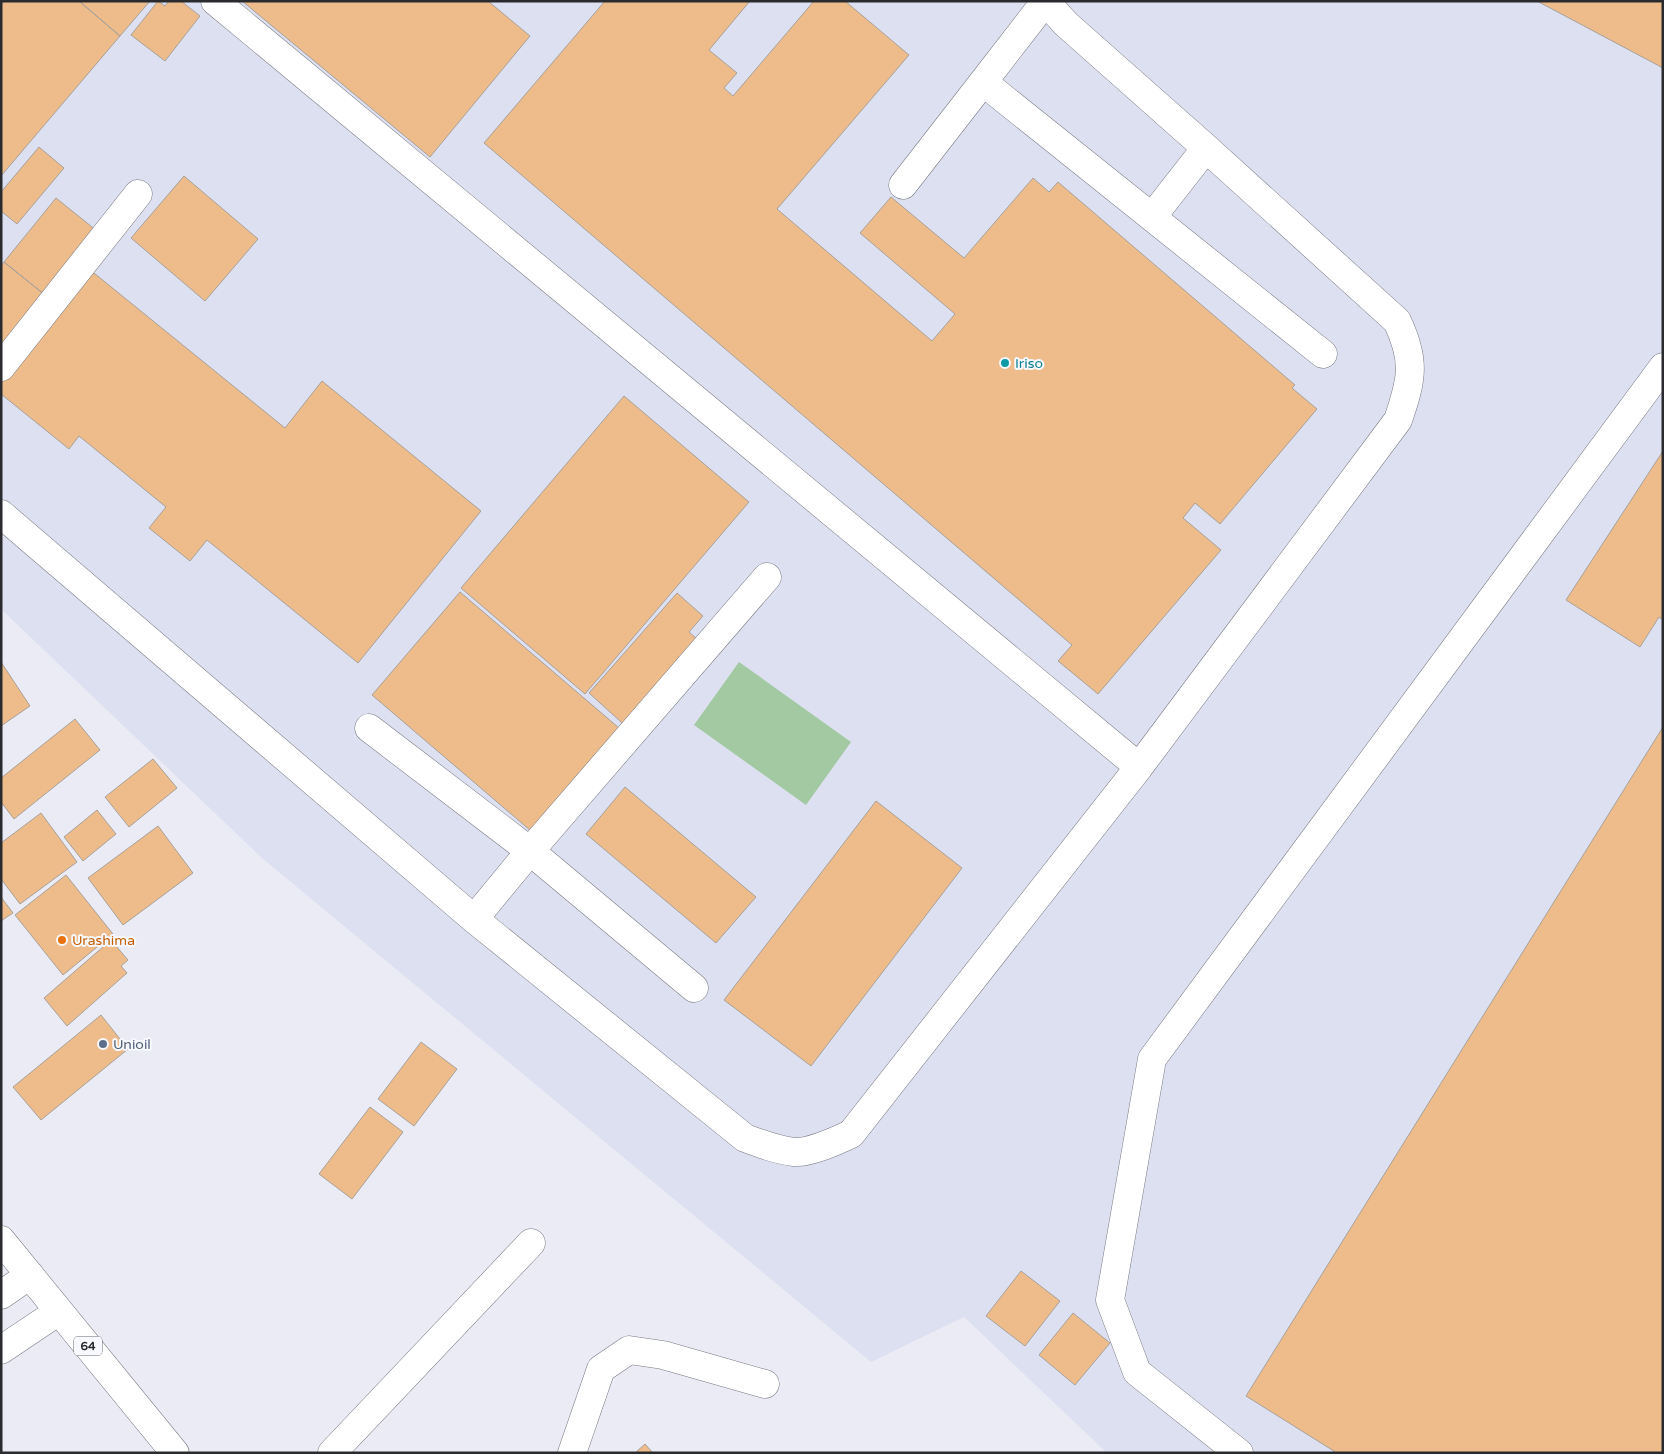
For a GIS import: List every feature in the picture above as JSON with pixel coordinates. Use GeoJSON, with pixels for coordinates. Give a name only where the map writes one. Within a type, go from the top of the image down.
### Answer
{"type":"FeatureCollection","features":[{"type":"Feature","properties":{"kind":"street"},"geometry":{"type":"LineString","coordinates":[[215,1],[1139,767]]}},
{"type":"Feature","properties":{"kind":"street"},"geometry":{"type":"LineString","coordinates":[[1,514],[474,919],[745,1138],[770,1147],[796,1152],[828,1144],[850,1134],[1139,767],[1398,420],[1408,389],[1410,358],[1397,321],[1066,24],[1045,2],[903,185]]}},
{"type":"Feature","properties":{"kind":"street"},"geometry":{"type":"LineString","coordinates":[[982,82],[1324,354]]}},
{"type":"Feature","properties":{"kind":"street"},"geometry":{"type":"LineString","coordinates":[[1152,217],[1206,148]]}},
{"type":"Feature","properties":{"kind":"street"},"geometry":{"type":"LineString","coordinates":[[1,367],[138,194]]}},
{"type":"Feature","properties":{"kind":"street"},"geometry":{"type":"LineString","coordinates":[[1239,1453],[1137,1372],[1110,1300],[1152,1059],[1663,367]]}},
{"type":"Feature","properties":{"kind":"street"},"geometry":{"type":"LineString","coordinates":[[474,919],[530,851],[766,577]]}},
{"type":"Feature","properties":{"kind":"street"},"geometry":{"type":"LineString","coordinates":[[369,728],[530,851],[694,988]]}},
{"type":"Feature","properties":{"kind":"street","name":"64"},"geometry":{"type":"LineString","coordinates":[[1,1240],[175,1453]]}},
{"type":"Feature","properties":{"kind":"street"},"geometry":{"type":"LineString","coordinates":[[332,1453],[531,1243]]}},
{"type":"Feature","properties":{"kind":"street"},"geometry":{"type":"LineString","coordinates":[[1,1295],[30,1275]]}},
{"type":"Feature","properties":{"kind":"street"},"geometry":{"type":"LineString","coordinates":[[1,1350],[59,1311]]}},
{"type":"Feature","properties":{"kind":"street"},"geometry":{"type":"LineString","coordinates":[[572,1453],[601,1369],[628,1350],[664,1355],[765,1384]]}},
{"type":"Feature","properties":{"kind":"shaded area"},"geometry":{"type":"Polygon","coordinates":[[[1,1],[1663,1],[1663,1453],[1107,1453],[964,1317],[871,1362],[263,859],[1,609],[1,1]]]}},
{"type":"Feature","properties":{"kind":"green space"},"geometry":{"type":"Polygon","coordinates":[[[739,662],[851,742],[806,805],[694,725],[739,662]]]}},
{"type":"Feature","properties":{"kind":"building"},"geometry":{"type":"Polygon","coordinates":[[[5,1],[79,1],[120,36],[1,176],[1,5],[5,1]]]}},
{"type":"Feature","properties":{"kind":"building"},"geometry":{"type":"Polygon","coordinates":[[[79,1],[150,1],[120,36],[79,1]]]}},
{"type":"Feature","properties":{"kind":"building"},"geometry":{"type":"Polygon","coordinates":[[[158,1],[165,6],[169,1],[181,1],[200,16],[165,61],[131,35],[158,1]]]}},
{"type":"Feature","properties":{"kind":"building"},"geometry":{"type":"Polygon","coordinates":[[[242,1],[488,1],[530,36],[430,157],[242,1]]]}},
{"type":"Feature","properties":{"kind":"building","name":"Iriso"},"geometry":{"type":"Polygon","coordinates":[[[605,1],[750,1],[709,50],[737,73],[724,88],[733,96],[814,1],[845,1],[909,55],[777,209],[932,341],[955,314],[860,233],[891,197],[964,258],[1033,178],[1049,192],[1058,182],[1295,385],[1292,388],[1317,409],[1220,524],[1195,503],[1183,518],[1221,550],[1098,694],[1058,661],[1072,645],[484,143],[605,1]]]}},
{"type":"Feature","properties":{"kind":"building"},"geometry":{"type":"Polygon","coordinates":[[[1537,1],[1663,1],[1663,68],[1537,1]]]}},
{"type":"Feature","properties":{"kind":"building"},"geometry":{"type":"Polygon","coordinates":[[[39,147],[64,168],[17,224],[1,211],[1,192],[39,147]]]}},
{"type":"Feature","properties":{"kind":"building"},"geometry":{"type":"Polygon","coordinates":[[[184,176],[258,239],[205,301],[131,238],[184,176]]]}},
{"type":"Feature","properties":{"kind":"building"},"geometry":{"type":"Polygon","coordinates":[[[56,198],[97,231],[45,295],[4,262],[56,198]]]}},
{"type":"Feature","properties":{"kind":"building"},"geometry":{"type":"Polygon","coordinates":[[[4,262],[45,295],[1,348],[1,266],[4,262]]]}},
{"type":"Feature","properties":{"kind":"building"},"geometry":{"type":"Polygon","coordinates":[[[89,269],[285,428],[322,381],[481,511],[358,663],[207,540],[190,561],[149,528],[166,507],[79,436],[69,449],[1,394],[1,378],[89,269]]]}},
{"type":"Feature","properties":{"kind":"building"},"geometry":{"type":"Polygon","coordinates":[[[624,396],[749,502],[585,694],[461,588],[624,396]]]}},
{"type":"Feature","properties":{"kind":"building"},"geometry":{"type":"Polygon","coordinates":[[[1663,451],[1663,620],[1659,617],[1640,647],[1566,600],[1663,451]]]}},
{"type":"Feature","properties":{"kind":"building"},"geometry":{"type":"Polygon","coordinates":[[[460,592],[626,734],[538,837],[372,695],[460,592]]]}},
{"type":"Feature","properties":{"kind":"building"},"geometry":{"type":"Polygon","coordinates":[[[677,593],[703,616],[689,632],[706,647],[631,731],[589,693],[677,593]]]}},
{"type":"Feature","properties":{"kind":"building"},"geometry":{"type":"Polygon","coordinates":[[[1,662],[30,706],[1,726],[1,662]]]}},
{"type":"Feature","properties":{"kind":"building"},"geometry":{"type":"Polygon","coordinates":[[[75,719],[100,750],[14,819],[1,802],[1,778],[75,719]]]}},
{"type":"Feature","properties":{"kind":"building"},"geometry":{"type":"Polygon","coordinates":[[[1663,727],[1663,1453],[1337,1453],[1246,1396],[1663,727]]]}},
{"type":"Feature","properties":{"kind":"building"},"geometry":{"type":"Polygon","coordinates":[[[153,759],[177,788],[129,827],[105,797],[153,759]]]}},
{"type":"Feature","properties":{"kind":"building"},"geometry":{"type":"Polygon","coordinates":[[[625,787],[756,897],[716,943],[586,834],[625,787]]]}},
{"type":"Feature","properties":{"kind":"building"},"geometry":{"type":"Polygon","coordinates":[[[876,801],[962,868],[811,1066],[724,1000],[876,801]]]}},
{"type":"Feature","properties":{"kind":"building"},"geometry":{"type":"Polygon","coordinates":[[[97,810],[116,834],[83,861],[64,837],[97,810]]]}},
{"type":"Feature","properties":{"kind":"building"},"geometry":{"type":"Polygon","coordinates":[[[41,813],[77,862],[20,904],[1,879],[1,843],[41,813]]]}},
{"type":"Feature","properties":{"kind":"building"},"geometry":{"type":"Polygon","coordinates":[[[158,826],[193,873],[123,925],[88,878],[158,826]]]}},
{"type":"Feature","properties":{"kind":"building"},"geometry":{"type":"Polygon","coordinates":[[[66,875],[113,934],[63,975],[15,915],[66,875]]]}},
{"type":"Feature","properties":{"kind":"building"},"geometry":{"type":"Polygon","coordinates":[[[1,897],[13,913],[1,921],[1,897]]]}},
{"type":"Feature","properties":{"kind":"building"},"geometry":{"type":"Polygon","coordinates":[[[111,940],[128,960],[121,966],[127,973],[67,1026],[44,998],[111,940]]]}},
{"type":"Feature","properties":{"kind":"building"},"geometry":{"type":"Polygon","coordinates":[[[101,1015],[128,1049],[41,1120],[13,1087],[101,1015]]]}},
{"type":"Feature","properties":{"kind":"building"},"geometry":{"type":"Polygon","coordinates":[[[421,1042],[457,1069],[414,1126],[378,1099],[421,1042]]]}},
{"type":"Feature","properties":{"kind":"building"},"geometry":{"type":"Polygon","coordinates":[[[370,1107],[403,1132],[352,1199],[319,1174],[370,1107]]]}},
{"type":"Feature","properties":{"kind":"building"},"geometry":{"type":"Polygon","coordinates":[[[1021,1271],[1060,1301],[1025,1346],[986,1316],[1021,1271]]]}},
{"type":"Feature","properties":{"kind":"building"},"geometry":{"type":"Polygon","coordinates":[[[1073,1313],[1110,1343],[1075,1385],[1039,1355],[1073,1313]]]}},
{"type":"Feature","properties":{"kind":"building"},"geometry":{"type":"Polygon","coordinates":[[[645,1444],[653,1453],[635,1453],[645,1444]]]}},
{"type":"Feature","properties":{"kind":"place","name":"Iriso"},"geometry":{"type":"Point","coordinates":[1005,363]}},
{"type":"Feature","properties":{"kind":"place","name":"Urashima"},"geometry":{"type":"Point","coordinates":[62,940]}},
{"type":"Feature","properties":{"kind":"place","name":"Unioil"},"geometry":{"type":"Point","coordinates":[103,1044]}}]}
